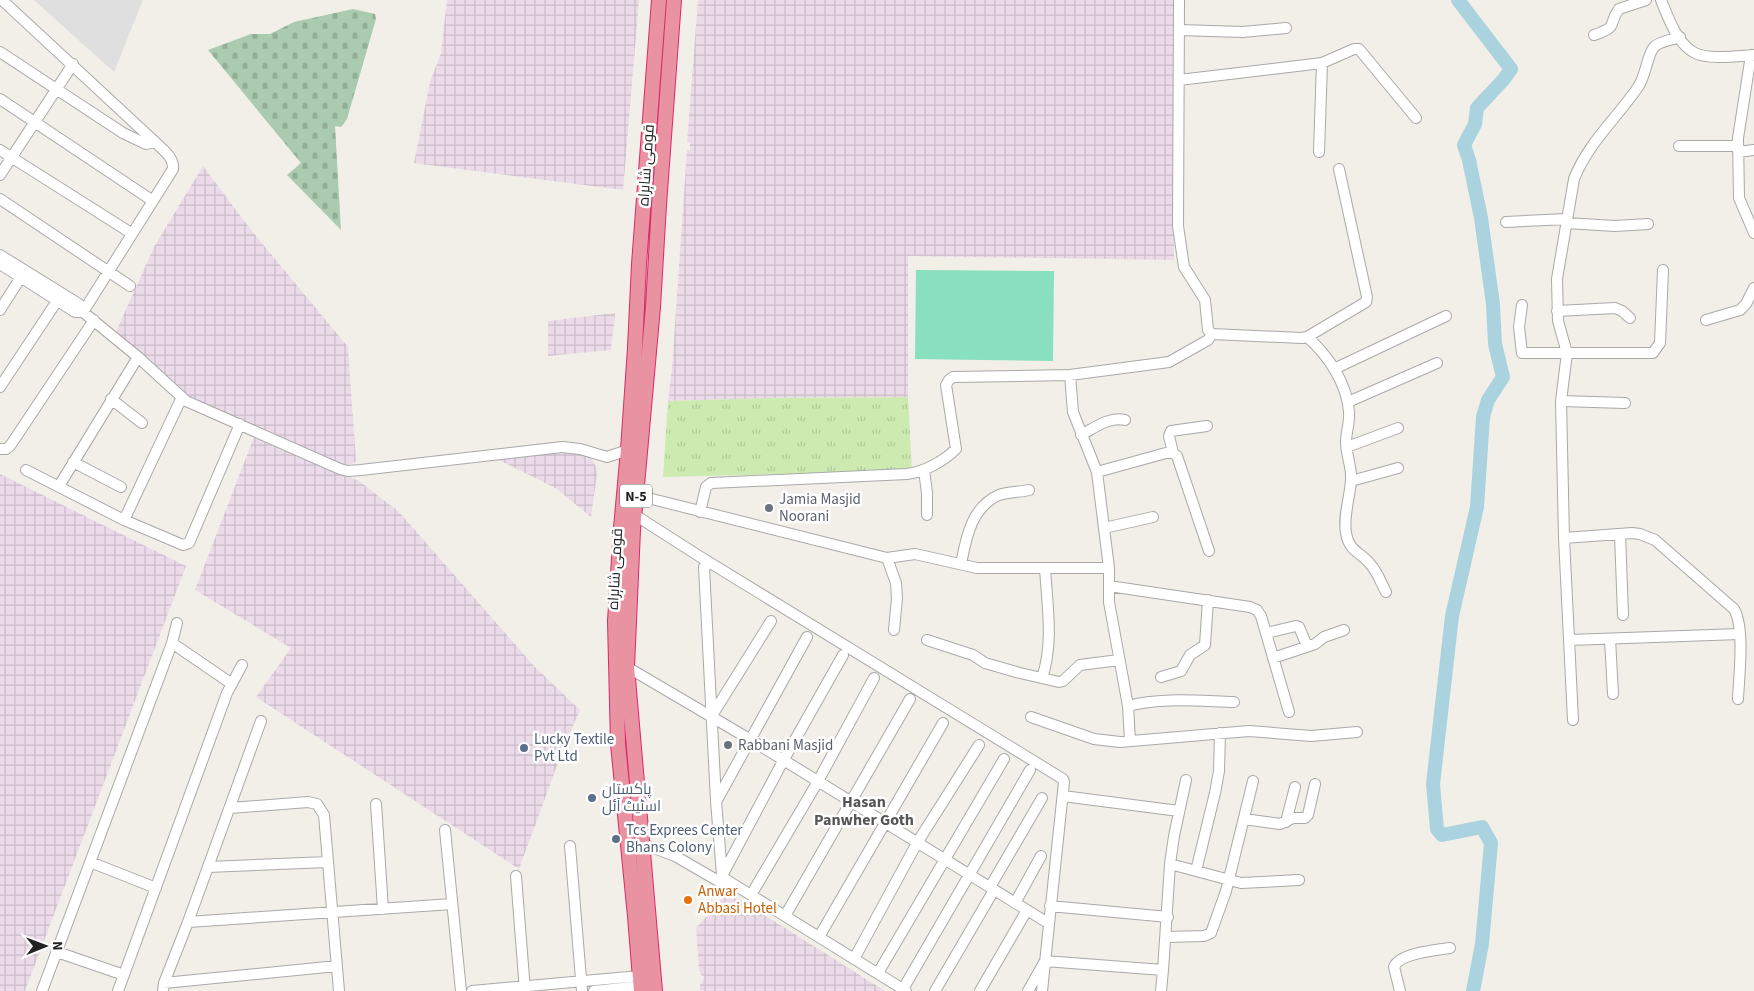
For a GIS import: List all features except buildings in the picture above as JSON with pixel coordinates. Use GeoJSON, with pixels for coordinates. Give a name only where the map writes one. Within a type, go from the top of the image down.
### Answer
{"type":"FeatureCollection","features":[{"type":"Feature","properties":{"kind":"highway","name":"قومی شاہراہ"},"geometry":{"type":"LineString","coordinates":[[640,984],[618,742],[615,621],[620,528],[628,450],[639,264],[659,0]]}},
{"type":"Feature","properties":{"kind":"highway","name":"قومی شاہراہ"},"geometry":{"type":"LineString","coordinates":[[655,991],[627,667],[636,495],[652,326],[674,0]]}},
{"type":"Feature","properties":{"kind":"street"},"geometry":{"type":"LineString","coordinates":[[2,0],[155,142],[174,163],[173,169],[84,312]]}},
{"type":"Feature","properties":{"kind":"street"},"geometry":{"type":"LineString","coordinates":[[1179,0],[1178,226],[1180,251],[1184,267],[1205,300],[1208,330],[1212,334],[1296,338],[1307,336],[1367,300],[1339,169]]}},
{"type":"Feature","properties":{"kind":"street"},"geometry":{"type":"LineString","coordinates":[[1594,35],[1611,28],[1619,8],[1646,0]]}},
{"type":"Feature","properties":{"kind":"street"},"geometry":{"type":"LineString","coordinates":[[1661,0],[1672,26],[1683,43],[1695,53],[1710,57],[1752,55],[1740,119],[1738,149],[1739,198],[1754,233]]}},
{"type":"Feature","properties":{"kind":"street"},"geometry":{"type":"LineString","coordinates":[[1179,30],[1243,32],[1286,28]]}},
{"type":"Feature","properties":{"kind":"street"},"geometry":{"type":"LineString","coordinates":[[1573,720],[1564,538],[1561,401],[1567,353],[1559,328],[1557,279],[1574,179],[1588,150],[1638,87],[1654,48],[1661,43],[1680,37]]}},
{"type":"Feature","properties":{"kind":"street"},"geometry":{"type":"LineString","coordinates":[[1179,80],[1322,63],[1354,49],[1359,49],[1416,118]]}},
{"type":"Feature","properties":{"kind":"street"},"geometry":{"type":"LineString","coordinates":[[0,52],[123,133],[143,144],[155,142]]}},
{"type":"Feature","properties":{"kind":"street"},"geometry":{"type":"LineString","coordinates":[[1319,152],[1322,63]]}},
{"type":"Feature","properties":{"kind":"street"},"geometry":{"type":"LineString","coordinates":[[0,176],[72,64]]}},
{"type":"Feature","properties":{"kind":"street"},"geometry":{"type":"LineString","coordinates":[[0,99],[153,201]]}},
{"type":"Feature","properties":{"kind":"street"},"geometry":{"type":"LineString","coordinates":[[1679,146],[1754,150]]}},
{"type":"Feature","properties":{"kind":"street"},"geometry":{"type":"LineString","coordinates":[[0,150],[131,234]]}},
{"type":"Feature","properties":{"kind":"street"},"geometry":{"type":"LineString","coordinates":[[0,199],[130,286]]}},
{"type":"Feature","properties":{"kind":"street"},"geometry":{"type":"LineString","coordinates":[[1506,222],[1567,221],[1615,226],[1648,224]]}},
{"type":"Feature","properties":{"kind":"street"},"geometry":{"type":"LineString","coordinates":[[0,255],[79,304],[84,312],[138,356],[182,397],[196,405],[348,471],[562,446],[580,448],[607,457],[628,450]]}},
{"type":"Feature","properties":{"kind":"street"},"geometry":{"type":"LineString","coordinates":[[0,264],[75,312],[84,312]]}},
{"type":"Feature","properties":{"kind":"street"},"geometry":{"type":"LineString","coordinates":[[1522,305],[1519,326],[1522,353],[1649,354],[1656,350],[1660,343],[1663,270]]}},
{"type":"Feature","properties":{"kind":"street"},"geometry":{"type":"LineString","coordinates":[[0,310],[21,277]]}},
{"type":"Feature","properties":{"kind":"street"},"geometry":{"type":"LineString","coordinates":[[1706,320],[1740,310],[1750,305],[1754,288]]}},
{"type":"Feature","properties":{"kind":"street"},"geometry":{"type":"LineString","coordinates":[[0,387],[57,301]]}},
{"type":"Feature","properties":{"kind":"street"},"geometry":{"type":"LineString","coordinates":[[1557,311],[1615,308],[1630,318]]}},
{"type":"Feature","properties":{"kind":"street"},"geometry":{"type":"LineString","coordinates":[[1334,369],[1446,316]]}},
{"type":"Feature","properties":{"kind":"street"},"geometry":{"type":"LineString","coordinates":[[0,449],[6,449],[10,446],[94,320]]}},
{"type":"Feature","properties":{"kind":"street"},"geometry":{"type":"LineString","coordinates":[[700,512],[706,487],[711,483],[907,474],[924,470],[956,449],[946,385],[953,377],[1070,375],[1169,362],[1208,340],[1212,334]]}},
{"type":"Feature","properties":{"kind":"street"},"geometry":{"type":"LineString","coordinates":[[1307,336],[1316,344],[1334,369],[1348,402],[1347,447],[1351,481],[1345,524],[1349,544],[1352,549],[1370,563],[1386,592]]}},
{"type":"Feature","properties":{"kind":"street"},"geometry":{"type":"LineString","coordinates":[[59,486],[138,356]]}},
{"type":"Feature","properties":{"kind":"street"},"geometry":{"type":"LineString","coordinates":[[1348,402],[1436,363]]}},
{"type":"Feature","properties":{"kind":"street"},"geometry":{"type":"LineString","coordinates":[[1070,375],[1073,412],[1097,472],[1109,568],[1109,602],[1128,706],[1130,740]]}},
{"type":"Feature","properties":{"kind":"street"},"geometry":{"type":"LineString","coordinates":[[125,518],[182,397]]}},
{"type":"Feature","properties":{"kind":"street"},"geometry":{"type":"LineString","coordinates":[[111,399],[142,423]]}},
{"type":"Feature","properties":{"kind":"street"},"geometry":{"type":"LineString","coordinates":[[1561,401],[1625,403]]}},
{"type":"Feature","properties":{"kind":"street"},"geometry":{"type":"LineString","coordinates":[[1081,435],[1112,420],[1125,420]]}},
{"type":"Feature","properties":{"kind":"street"},"geometry":{"type":"LineString","coordinates":[[26,470],[124,520],[186,545],[189,543],[240,424]]}},
{"type":"Feature","properties":{"kind":"street"},"geometry":{"type":"LineString","coordinates":[[1207,426],[1171,431],[1169,436],[1173,453],[1177,456],[1209,551]]}},
{"type":"Feature","properties":{"kind":"street"},"geometry":{"type":"LineString","coordinates":[[1347,447],[1398,428]]}},
{"type":"Feature","properties":{"kind":"street"},"geometry":{"type":"LineString","coordinates":[[1097,472],[1166,453],[1173,453]]}},
{"type":"Feature","properties":{"kind":"street"},"geometry":{"type":"LineString","coordinates":[[73,462],[121,487]]}},
{"type":"Feature","properties":{"kind":"street"},"geometry":{"type":"LineString","coordinates":[[1351,481],[1398,468]]}},
{"type":"Feature","properties":{"kind":"street"},"geometry":{"type":"LineString","coordinates":[[924,470],[927,515]]}},
{"type":"Feature","properties":{"kind":"street"},"geometry":{"type":"LineString","coordinates":[[961,564],[968,534],[978,513],[988,502],[999,495],[1030,490]]}},
{"type":"Feature","properties":{"kind":"street"},"geometry":{"type":"LineString","coordinates":[[636,495],[888,558],[915,554],[977,568],[1109,568]]}},
{"type":"Feature","properties":{"kind":"street"},"geometry":{"type":"LineString","coordinates":[[635,515],[1060,777],[1064,782],[1063,796],[1042,991]]}},
{"type":"Feature","properties":{"kind":"street"},"geometry":{"type":"LineString","coordinates":[[1104,528],[1154,517]]}},
{"type":"Feature","properties":{"kind":"street"},"geometry":{"type":"LineString","coordinates":[[1620,534],[1623,615]]}},
{"type":"Feature","properties":{"kind":"street"},"geometry":{"type":"LineString","coordinates":[[1564,538],[1640,534],[1655,540],[1734,609],[1739,620],[1740,634],[1738,700]]}},
{"type":"Feature","properties":{"kind":"street"},"geometry":{"type":"LineString","coordinates":[[888,558],[896,583],[897,598],[894,630]]}},
{"type":"Feature","properties":{"kind":"street"},"geometry":{"type":"LineString","coordinates":[[704,567],[711,717],[722,875],[751,895],[878,973],[901,990]]}},
{"type":"Feature","properties":{"kind":"street"},"geometry":{"type":"LineString","coordinates":[[1042,678],[1046,664],[1049,637],[1045,568]]}},
{"type":"Feature","properties":{"kind":"street"},"geometry":{"type":"LineString","coordinates":[[1109,586],[1208,600],[1250,607],[1256,610],[1261,616],[1289,712]]}},
{"type":"Feature","properties":{"kind":"street"},"geometry":{"type":"LineString","coordinates":[[1161,677],[1181,671],[1188,657],[1205,645],[1208,600]]}},
{"type":"Feature","properties":{"kind":"street"},"geometry":{"type":"LineString","coordinates":[[711,717],[771,621]]}},
{"type":"Feature","properties":{"kind":"street"},"geometry":{"type":"LineString","coordinates":[[44,990],[172,643],[177,623]]}},
{"type":"Feature","properties":{"kind":"street"},"geometry":{"type":"LineString","coordinates":[[1266,634],[1296,626],[1299,627],[1307,646]]}},
{"type":"Feature","properties":{"kind":"street"},"geometry":{"type":"LineString","coordinates":[[1273,658],[1315,644],[1324,637],[1344,630]]}},
{"type":"Feature","properties":{"kind":"street"},"geometry":{"type":"LineString","coordinates":[[1569,640],[1740,634]]}},
{"type":"Feature","properties":{"kind":"street"},"geometry":{"type":"LineString","coordinates":[[716,801],[807,637]]}},
{"type":"Feature","properties":{"kind":"street"},"geometry":{"type":"LineString","coordinates":[[1610,639],[1613,694]]}},
{"type":"Feature","properties":{"kind":"street"},"geometry":{"type":"LineString","coordinates":[[927,640],[973,655],[984,662],[1059,682],[1063,681],[1080,665],[1119,660]]}},
{"type":"Feature","properties":{"kind":"street"},"geometry":{"type":"LineString","coordinates":[[172,643],[232,684]]}},
{"type":"Feature","properties":{"kind":"street"},"geometry":{"type":"LineString","coordinates":[[722,875],[783,761],[843,656]]}},
{"type":"Feature","properties":{"kind":"street"},"geometry":{"type":"LineString","coordinates":[[118,991],[227,694],[242,666]]}},
{"type":"Feature","properties":{"kind":"street"},"geometry":{"type":"LineString","coordinates":[[627,667],[750,740],[817,783],[1048,923]]}},
{"type":"Feature","properties":{"kind":"street"},"geometry":{"type":"LineString","coordinates":[[751,895],[817,783],[874,678]]}},
{"type":"Feature","properties":{"kind":"street"},"geometry":{"type":"LineString","coordinates":[[785,916],[910,700]]}},
{"type":"Feature","properties":{"kind":"street"},"geometry":{"type":"LineString","coordinates":[[1128,706],[1141,702],[1165,701],[1234,702]]}},
{"type":"Feature","properties":{"kind":"street"},"geometry":{"type":"LineString","coordinates":[[1030,717],[1094,739],[1120,742],[1249,731],[1311,736],[1357,732]]}},
{"type":"Feature","properties":{"kind":"street"},"geometry":{"type":"LineString","coordinates":[[261,721],[164,987],[337,966]]}},
{"type":"Feature","properties":{"kind":"street"},"geometry":{"type":"LineString","coordinates":[[819,937],[943,723]]}},
{"type":"Feature","properties":{"kind":"street"},"geometry":{"type":"LineString","coordinates":[[1196,871],[1216,793],[1220,733]]}},
{"type":"Feature","properties":{"kind":"street"},"geometry":{"type":"LineString","coordinates":[[854,959],[917,843],[979,745]]}},
{"type":"Feature","properties":{"kind":"street"},"geometry":{"type":"LineString","coordinates":[[878,973],[1004,759]]}},
{"type":"Feature","properties":{"kind":"street"},"geometry":{"type":"LineString","coordinates":[[901,990],[1030,770]]}},
{"type":"Feature","properties":{"kind":"street"},"geometry":{"type":"LineString","coordinates":[[1161,991],[1168,917],[1170,864],[1186,780]]}},
{"type":"Feature","properties":{"kind":"street"},"geometry":{"type":"LineString","coordinates":[[1166,937],[1204,936],[1210,933],[1226,891],[1252,781]]}},
{"type":"Feature","properties":{"kind":"street"},"geometry":{"type":"LineString","coordinates":[[1244,819],[1280,824],[1292,818],[1306,817],[1315,784]]}},
{"type":"Feature","properties":{"kind":"street"},"geometry":{"type":"LineString","coordinates":[[1286,822],[1295,787]]}},
{"type":"Feature","properties":{"kind":"street"},"geometry":{"type":"LineString","coordinates":[[1063,796],[1179,811]]}},
{"type":"Feature","properties":{"kind":"street"},"geometry":{"type":"LineString","coordinates":[[935,991],[1042,798]]}},
{"type":"Feature","properties":{"kind":"street"},"geometry":{"type":"LineString","coordinates":[[230,808],[308,802],[317,804],[324,815],[338,991]]}},
{"type":"Feature","properties":{"kind":"street"},"geometry":{"type":"LineString","coordinates":[[376,804],[382,909]]}},
{"type":"Feature","properties":{"kind":"street"},"geometry":{"type":"LineString","coordinates":[[445,830],[461,991]]}},
{"type":"Feature","properties":{"kind":"street"},"geometry":{"type":"LineString","coordinates":[[643,844],[675,856],[712,876],[901,990]]}},
{"type":"Feature","properties":{"kind":"street"},"geometry":{"type":"LineString","coordinates":[[570,846],[581,986]]}},
{"type":"Feature","properties":{"kind":"street"},"geometry":{"type":"LineString","coordinates":[[1015,903],[1041,856]]}},
{"type":"Feature","properties":{"kind":"street"},"geometry":{"type":"LineString","coordinates":[[90,862],[156,888]]}},
{"type":"Feature","properties":{"kind":"street"},"geometry":{"type":"LineString","coordinates":[[208,866],[328,862]]}},
{"type":"Feature","properties":{"kind":"street"},"geometry":{"type":"LineString","coordinates":[[1170,864],[1229,880],[1249,883],[1299,880]]}},
{"type":"Feature","properties":{"kind":"street"},"geometry":{"type":"LineString","coordinates":[[516,876],[524,989]]}},
{"type":"Feature","properties":{"kind":"street"},"geometry":{"type":"LineString","coordinates":[[188,922],[452,904]]}},
{"type":"Feature","properties":{"kind":"street"},"geometry":{"type":"LineString","coordinates":[[1050,906],[1168,917]]}},
{"type":"Feature","properties":{"kind":"street"},"geometry":{"type":"LineString","coordinates":[[980,991],[1027,910]]}},
{"type":"Feature","properties":{"kind":"street"},"geometry":{"type":"LineString","coordinates":[[1400,991],[1394,967],[1397,962],[1419,952],[1450,948]]}},
{"type":"Feature","properties":{"kind":"street"},"geometry":{"type":"LineString","coordinates":[[57,952],[124,975]]}},
{"type":"Feature","properties":{"kind":"street"},"geometry":{"type":"LineString","coordinates":[[1045,961],[1163,970]]}},
{"type":"Feature","properties":{"kind":"street"},"geometry":{"type":"LineString","coordinates":[[1028,991],[1045,961]]}},
{"type":"Feature","properties":{"kind":"street"},"geometry":{"type":"LineString","coordinates":[[472,991],[640,984]]}},
{"type":"Feature","properties":{"kind":"street"},"geometry":{"type":"LineString","coordinates":[[594,991],[640,984]]}},
{"type":"Feature","properties":{"kind":"shaded area"},"geometry":{"type":"Polygon","coordinates":[[[34,0],[143,0],[114,72],[34,0]]]}},
{"type":"Feature","properties":{"kind":"shaded area"},"geometry":{"type":"Polygon","coordinates":[[[447,0],[639,0],[623,190],[414,163],[430,82],[441,53],[447,0]]]}},
{"type":"Feature","properties":{"kind":"shaded area"},"geometry":{"type":"Polygon","coordinates":[[[698,0],[1175,0],[1174,260],[908,256],[908,397],[668,401],[687,150],[690,150],[690,143],[687,142],[698,0]]]}},
{"type":"Feature","properties":{"kind":"shaded area"},"geometry":{"type":"Polygon","coordinates":[[[203,166],[251,230],[348,347],[356,461],[354,463],[345,465],[187,398],[174,382],[115,334],[154,247],[203,166]]]}},
{"type":"Feature","properties":{"kind":"shaded area"},"geometry":{"type":"Polygon","coordinates":[[[615,313],[611,350],[548,356],[548,321],[615,313]]]}},
{"type":"Feature","properties":{"kind":"shaded area"},"geometry":{"type":"Polygon","coordinates":[[[254,437],[359,481],[399,512],[534,666],[580,710],[565,744],[519,869],[256,697],[291,648],[195,590],[254,437]]]}},
{"type":"Feature","properties":{"kind":"shaded area"},"geometry":{"type":"Polygon","coordinates":[[[557,453],[586,455],[592,459],[597,475],[591,517],[557,489],[495,458],[557,453]]]}},
{"type":"Feature","properties":{"kind":"shaded area"},"geometry":{"type":"Polygon","coordinates":[[[0,474],[186,566],[25,991],[0,991],[0,474]]]}},
{"type":"Feature","properties":{"kind":"shaded area"},"geometry":{"type":"Polygon","coordinates":[[[728,892],[885,991],[700,991],[700,983],[702,984],[704,976],[701,975],[699,970],[696,928],[728,892]]]}},
{"type":"Feature","properties":{"kind":"green space"},"geometry":{"type":"Polygon","coordinates":[[[353,9],[375,14],[376,19],[347,119],[341,127],[335,126],[341,230],[287,175],[301,163],[208,50],[251,34],[270,34],[294,22],[353,9]]]}},
{"type":"Feature","properties":{"kind":"green space"},"geometry":{"type":"Polygon","coordinates":[[[916,270],[1054,271],[1053,361],[915,359],[916,270]]]}},
{"type":"Feature","properties":{"kind":"green space"},"geometry":{"type":"Polygon","coordinates":[[[908,397],[912,471],[663,477],[668,401],[908,397]]]}},
{"type":"Feature","properties":{"kind":"waterway"},"geometry":{"type":"LineString","coordinates":[[1458,0],[1511,69],[1477,108],[1475,124],[1464,145],[1481,218],[1493,304],[1495,344],[1503,377],[1488,400],[1483,417],[1477,507],[1452,616],[1433,784],[1437,829],[1442,835],[1482,827],[1491,843],[1482,944],[1473,991]]}},
{"type":"Feature","properties":{"kind":"place","name":"Jamia Masjid Noorani"},"geometry":{"type":"Point","coordinates":[769,508]}},
{"type":"Feature","properties":{"kind":"place","name":"Rabbani Masjid"},"geometry":{"type":"Point","coordinates":[728,745]}},
{"type":"Feature","properties":{"kind":"place","name":"Lucky Textile Pvt Ltd"},"geometry":{"type":"Point","coordinates":[524,748]}},
{"type":"Feature","properties":{"kind":"place","name":"پاکستان اسٹیٹ آئل"},"geometry":{"type":"Point","coordinates":[592,798]}},
{"type":"Feature","properties":{"kind":"place","name":"Tcs Exprees Center Bhans Colony"},"geometry":{"type":"Point","coordinates":[616,839]}},
{"type":"Feature","properties":{"kind":"place","name":"Anwar Abbasi Hotel"},"geometry":{"type":"Point","coordinates":[688,900]}},
{"type":"Feature","properties":{"kind":"district","name":"Hasan Panwher Goth"},"geometry":{"type":"Point","coordinates":[864,810]}}]}
